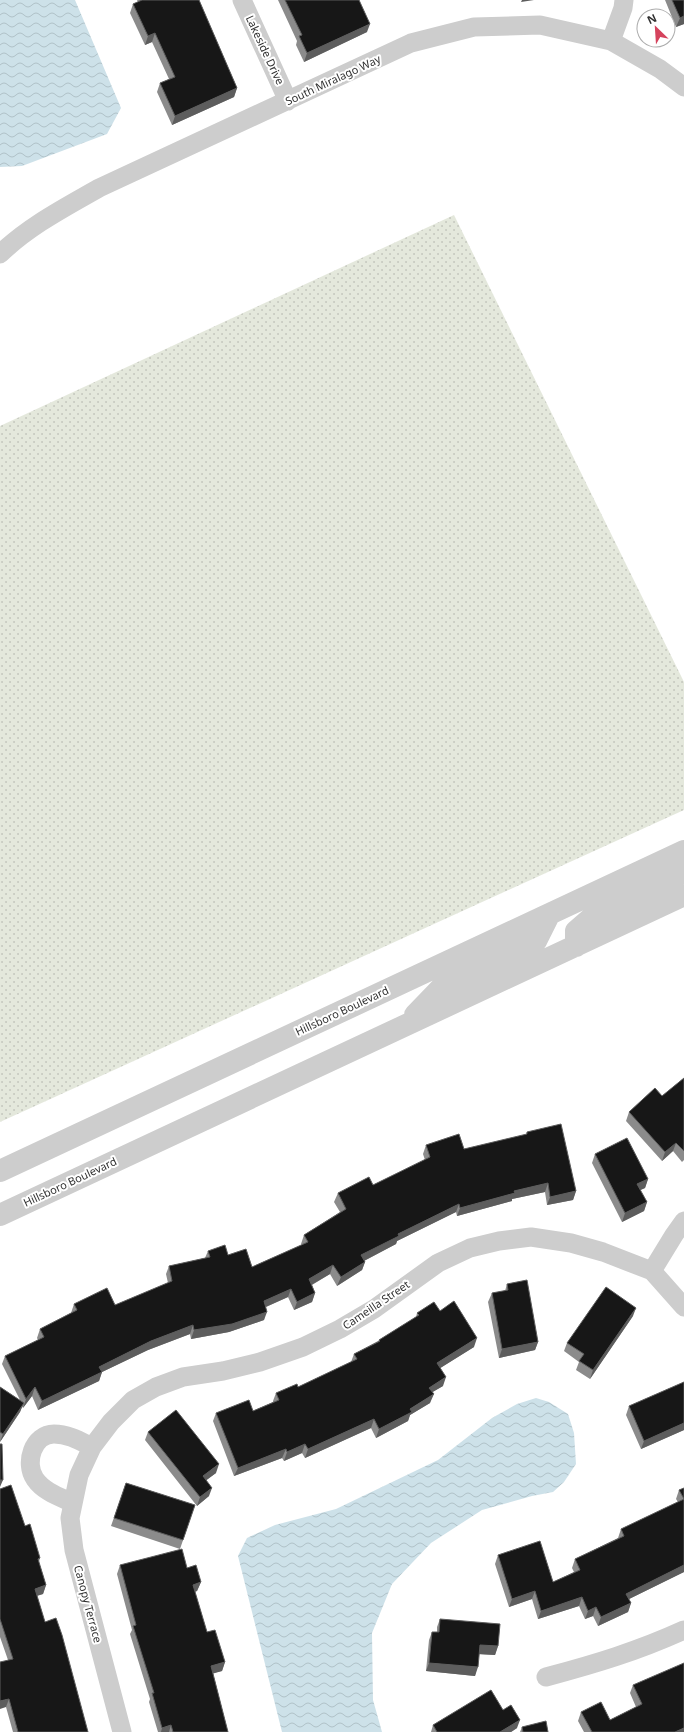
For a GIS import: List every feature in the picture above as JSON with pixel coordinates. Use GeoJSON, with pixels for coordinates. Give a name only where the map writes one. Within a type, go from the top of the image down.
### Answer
{"type":"FeatureCollection","features":[{"type":"Feature","properties":{"kind":"street","name":"Lakeside Drive"},"geometry":{"type":"LineString","coordinates":[[242,0],[288,101]]}},
{"type":"Feature","properties":{"kind":"street"},"geometry":{"type":"LineString","coordinates":[[611,41],[623,8],[624,0]]}},
{"type":"Feature","properties":{"kind":"street","name":"South Miralago Way"},"geometry":{"type":"LineString","coordinates":[[0,254],[14,241],[52,215],[99,188],[411,43],[474,27],[540,25],[611,41],[660,69],[684,88]]}},
{"type":"Feature","properties":{"kind":"street","name":"Hillsboro Boulevard"},"geometry":{"type":"LineString","coordinates":[[0,1171],[684,851]]}},
{"type":"Feature","properties":{"kind":"street"},"geometry":{"type":"LineString","coordinates":[[576,946],[576,930],[598,912],[684,872]]}},
{"type":"Feature","properties":{"kind":"street","name":"Hillsboro Boulevard"},"geometry":{"type":"LineString","coordinates":[[0,1215],[407,1023],[684,895]]}},
{"type":"Feature","properties":{"kind":"street"},"geometry":{"type":"LineString","coordinates":[[407,1023],[443,986],[536,941],[549,915]]}},
{"type":"Feature","properties":{"kind":"street"},"geometry":{"type":"LineString","coordinates":[[684,1221],[652,1271],[684,1307]]}},
{"type":"Feature","properties":{"kind":"street","name":"Cameilla Street"},"geometry":{"type":"LineString","coordinates":[[79,1475],[92,1447],[111,1422],[133,1400],[156,1386],[183,1377],[223,1371],[260,1362],[303,1347],[340,1329],[374,1308],[438,1263],[470,1248],[499,1241],[531,1237],[571,1242],[603,1252],[652,1271]]}},
{"type":"Feature","properties":{"kind":"street"},"geometry":{"type":"LineString","coordinates":[[73,1503],[50,1492],[35,1479],[31,1470],[32,1451],[34,1446],[42,1438],[52,1434],[69,1436],[92,1447]]}},
{"type":"Feature","properties":{"kind":"street","name":"Canopy Terrace"},"geometry":{"type":"LineString","coordinates":[[79,1475],[70,1518],[74,1550],[122,1732]]}},
{"type":"Feature","properties":{"kind":"street"},"geometry":{"type":"LineString","coordinates":[[546,1677],[608,1660],[653,1644],[684,1630]]}},
{"type":"Feature","properties":{"kind":"shaded area"},"geometry":{"type":"Polygon","coordinates":[[[454,215],[684,682],[684,810],[0,1122],[0,426],[454,215]]]}},
{"type":"Feature","properties":{"kind":"water"},"geometry":{"type":"Polygon","coordinates":[[[0,0],[75,0],[121,108],[107,134],[22,166],[0,167],[0,0]]]}},
{"type":"Feature","properties":{"kind":"water"},"geometry":{"type":"Polygon","coordinates":[[[536,1398],[549,1402],[568,1414],[574,1433],[576,1464],[564,1482],[553,1492],[532,1496],[482,1510],[431,1543],[392,1584],[372,1633],[373,1700],[382,1732],[282,1732],[238,1556],[247,1538],[275,1525],[336,1509],[438,1460],[492,1418],[517,1404],[536,1398]]]}},
{"type":"Feature","properties":{"kind":"building"},"geometry":{"type":"Polygon","coordinates":[[[142,0],[199,0],[237,88],[175,116],[160,83],[175,77],[155,33],[148,36],[133,4],[142,0]]]}},
{"type":"Feature","properties":{"kind":"building"},"geometry":{"type":"Polygon","coordinates":[[[285,0],[359,0],[370,24],[307,53],[299,36],[302,35],[285,0]]]}},
{"type":"Feature","properties":{"kind":"building"},"geometry":{"type":"Polygon","coordinates":[[[672,0],[684,0],[684,16],[680,18],[672,0]]]}},
{"type":"Feature","properties":{"kind":"building"},"geometry":{"type":"Polygon","coordinates":[[[684,1078],[684,1151],[676,1143],[665,1152],[629,1112],[655,1088],[662,1096],[684,1078]]]}},
{"type":"Feature","properties":{"kind":"building"},"geometry":{"type":"Polygon","coordinates":[[[561,1124],[576,1191],[550,1197],[548,1183],[514,1191],[515,1193],[460,1208],[459,1204],[398,1234],[399,1236],[361,1255],[365,1262],[341,1277],[333,1265],[309,1279],[315,1293],[297,1302],[291,1289],[264,1301],[267,1312],[232,1324],[194,1330],[193,1325],[151,1341],[99,1367],[102,1372],[42,1401],[35,1387],[26,1399],[5,1356],[44,1337],[40,1329],[77,1310],[74,1304],[107,1288],[115,1305],[172,1281],[169,1266],[210,1257],[208,1251],[225,1245],[228,1255],[246,1249],[252,1267],[308,1242],[304,1235],[346,1209],[338,1193],[369,1177],[373,1185],[430,1157],[426,1145],[459,1134],[464,1149],[561,1124]]]}},
{"type":"Feature","properties":{"kind":"building"},"geometry":{"type":"Polygon","coordinates":[[[627,1138],[648,1179],[637,1184],[647,1202],[625,1213],[595,1154],[627,1138]]]}},
{"type":"Feature","properties":{"kind":"building"},"geometry":{"type":"Polygon","coordinates":[[[527,1280],[538,1342],[502,1349],[492,1293],[508,1290],[507,1284],[527,1280]]]}},
{"type":"Feature","properties":{"kind":"building"},"geometry":{"type":"Polygon","coordinates":[[[606,1287],[636,1308],[593,1370],[579,1361],[584,1354],[567,1343],[606,1287]]]}},
{"type":"Feature","properties":{"kind":"building"},"geometry":{"type":"Polygon","coordinates":[[[454,1301],[477,1338],[437,1363],[446,1377],[429,1388],[434,1394],[410,1409],[412,1412],[379,1429],[374,1419],[308,1449],[305,1444],[287,1452],[286,1449],[238,1468],[216,1413],[249,1400],[253,1411],[279,1400],[276,1393],[297,1384],[298,1387],[357,1359],[354,1354],[380,1341],[379,1340],[419,1315],[417,1313],[434,1302],[440,1311],[454,1301]]]}},
{"type":"Feature","properties":{"kind":"building"},"geometry":{"type":"Polygon","coordinates":[[[684,1382],[684,1423],[644,1441],[629,1406],[684,1382]]]}},
{"type":"Feature","properties":{"kind":"building"},"geometry":{"type":"Polygon","coordinates":[[[0,1387],[24,1403],[3,1434],[0,1432],[0,1387]]]}},
{"type":"Feature","properties":{"kind":"building"},"geometry":{"type":"Polygon","coordinates":[[[176,1410],[219,1464],[203,1476],[212,1488],[200,1497],[148,1432],[176,1410]]]}},
{"type":"Feature","properties":{"kind":"building"},"geometry":{"type":"Polygon","coordinates":[[[0,1444],[2,1444],[3,1480],[0,1480],[0,1444]]]}},
{"type":"Feature","properties":{"kind":"building"},"geometry":{"type":"Polygon","coordinates":[[[126,1483],[195,1505],[183,1540],[114,1518],[126,1483]]]}},
{"type":"Feature","properties":{"kind":"building"},"geometry":{"type":"Polygon","coordinates":[[[11,1485],[25,1526],[30,1524],[40,1558],[38,1559],[46,1585],[35,1589],[45,1622],[56,1618],[88,1732],[18,1732],[9,1699],[0,1701],[0,1662],[13,1659],[0,1619],[0,1489],[11,1485]]]}},
{"type":"Feature","properties":{"kind":"building"},"geometry":{"type":"Polygon","coordinates":[[[684,1488],[684,1499],[679,1490],[684,1488]]]}},
{"type":"Feature","properties":{"kind":"building"},"geometry":{"type":"Polygon","coordinates":[[[684,1499],[684,1565],[626,1594],[631,1603],[601,1617],[596,1607],[588,1611],[582,1597],[541,1611],[535,1591],[512,1599],[498,1555],[540,1541],[553,1582],[580,1570],[575,1559],[624,1536],[621,1529],[684,1499]]]}},
{"type":"Feature","properties":{"kind":"building"},"geometry":{"type":"Polygon","coordinates":[[[182,1549],[187,1568],[196,1565],[201,1582],[193,1585],[207,1632],[215,1630],[225,1662],[211,1666],[228,1732],[173,1732],[171,1725],[162,1728],[152,1693],[154,1693],[133,1626],[136,1625],[120,1565],[182,1549]]]}},
{"type":"Feature","properties":{"kind":"building"},"geometry":{"type":"Polygon","coordinates":[[[440,1619],[500,1624],[498,1646],[480,1645],[478,1667],[429,1663],[432,1632],[439,1632],[440,1619]]]}},
{"type":"Feature","properties":{"kind":"building"},"geometry":{"type":"Polygon","coordinates":[[[684,1663],[684,1728],[675,1732],[592,1732],[581,1712],[601,1702],[610,1720],[642,1704],[633,1685],[684,1663]]]}},
{"type":"Feature","properties":{"kind":"building"},"geometry":{"type":"Polygon","coordinates":[[[491,1690],[503,1710],[511,1705],[520,1720],[500,1732],[437,1732],[433,1725],[491,1690]]]}},
{"type":"Feature","properties":{"kind":"building"},"geometry":{"type":"Polygon","coordinates":[[[546,1721],[548,1732],[523,1732],[522,1727],[546,1721]]]}}]}
